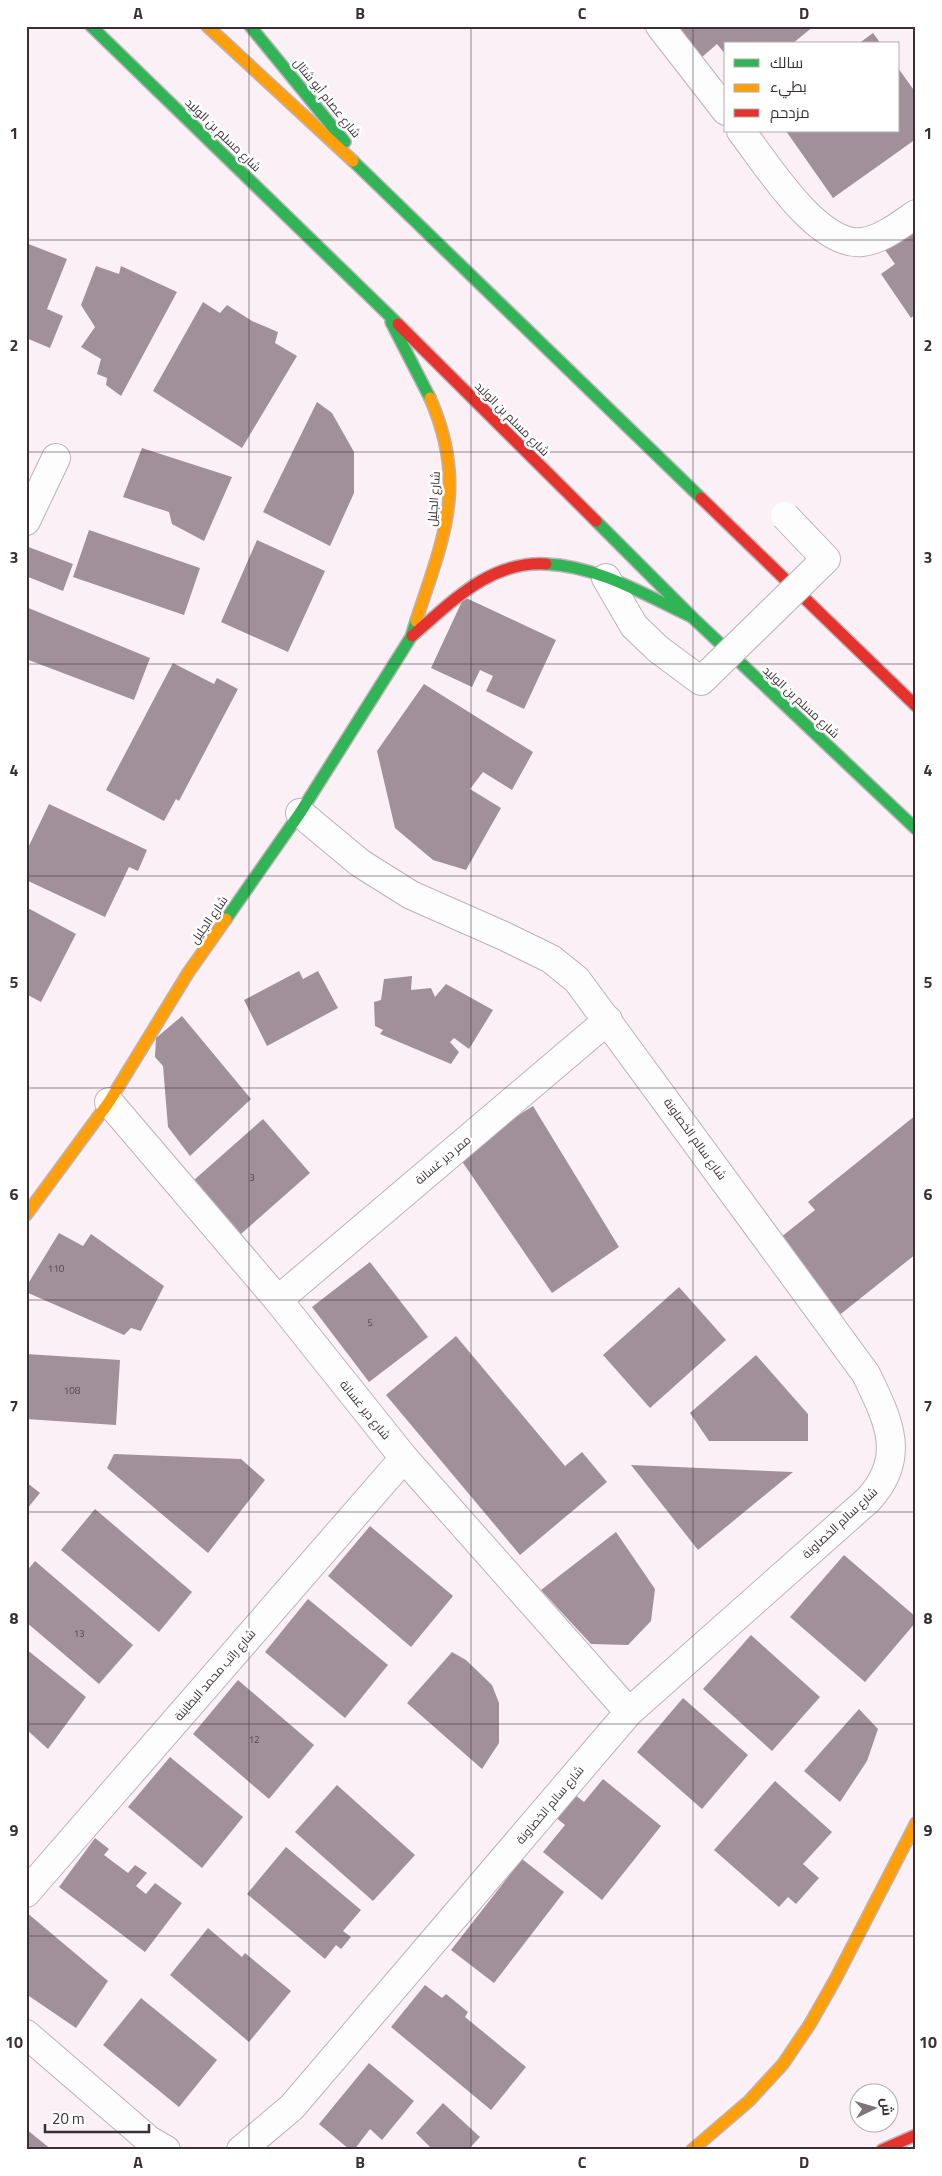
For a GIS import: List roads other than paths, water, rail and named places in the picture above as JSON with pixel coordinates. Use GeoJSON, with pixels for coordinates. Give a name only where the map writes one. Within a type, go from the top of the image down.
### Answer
{"type":"FeatureCollection","features":[{"type":"Feature","properties":{"kind":"main road","name":"شارع مسلم بن الوليد"},"geometry":{"type":"LineString","coordinates":[[92,26],[386,312],[692,617],[916,829]]}},
{"type":"Feature","properties":{"kind":"main road"},"geometry":{"type":"LineString","coordinates":[[207,26],[382,188],[916,706]]}},
{"type":"Feature","properties":{"kind":"main road","name":"شارع عصام أبو شتال"},"geometry":{"type":"LineString","coordinates":[[250,26],[382,188]]}},
{"type":"Feature","properties":{"kind":"main road","name":"شارع الجليل"},"geometry":{"type":"LineString","coordinates":[[26,1216],[109,1102],[188,973],[300,814],[411,637],[446,531],[452,477],[442,426],[417,370],[386,312]]}},
{"type":"Feature","properties":{"kind":"main road","name":"شارع الجليل"},"geometry":{"type":"LineString","coordinates":[[411,637],[481,580],[517,564],[563,563],[606,578],[692,617]]}},
{"type":"Feature","properties":{"kind":"main road"},"geometry":{"type":"LineString","coordinates":[[692,2150],[749,2101],[783,2064],[810,2024],[835,1980],[916,1823]]}},
{"type":"Feature","properties":{"kind":"main road"},"geometry":{"type":"LineString","coordinates":[[882,2150],[916,2135]]}},
{"type":"Feature","properties":{"kind":"street"},"geometry":{"type":"LineString","coordinates":[[660,26],[724,108]]}},
{"type":"Feature","properties":{"kind":"street"},"geometry":{"type":"LineString","coordinates":[[742,132],[808,215],[822,228],[837,237],[861,242],[885,234],[916,214]]}},
{"type":"Feature","properties":{"kind":"street"},"geometry":{"type":"LineString","coordinates":[[26,521],[56,458]]}},
{"type":"Feature","properties":{"kind":"street"},"geometry":{"type":"LineString","coordinates":[[606,578],[634,626],[658,648],[701,681],[826,559],[785,516]]}},
{"type":"Feature","properties":{"kind":"street","name":"شارع سالم الخصاونة"},"geometry":{"type":"LineString","coordinates":[[241,2150],[292,2107],[629,1712],[868,1500],[880,1487],[890,1466],[888,1418],[866,1374],[577,980],[551,959],[411,895],[360,863],[300,814]]}},
{"type":"Feature","properties":{"kind":"street","name":"ممر دير غسانة"},"geometry":{"type":"LineString","coordinates":[[278,1300],[608,1020]]}},
{"type":"Feature","properties":{"kind":"street","name":"شارع دير غسانة"},"geometry":{"type":"LineString","coordinates":[[109,1102],[278,1300],[404,1458],[629,1712]]}},
{"type":"Feature","properties":{"kind":"street","name":"شارع راتب محمد البطاينة"},"geometry":{"type":"LineString","coordinates":[[26,1892],[404,1458]]}},
{"type":"Feature","properties":{"kind":"street"},"geometry":{"type":"LineString","coordinates":[[26,2034],[149,2140],[166,2150]]}}]}
